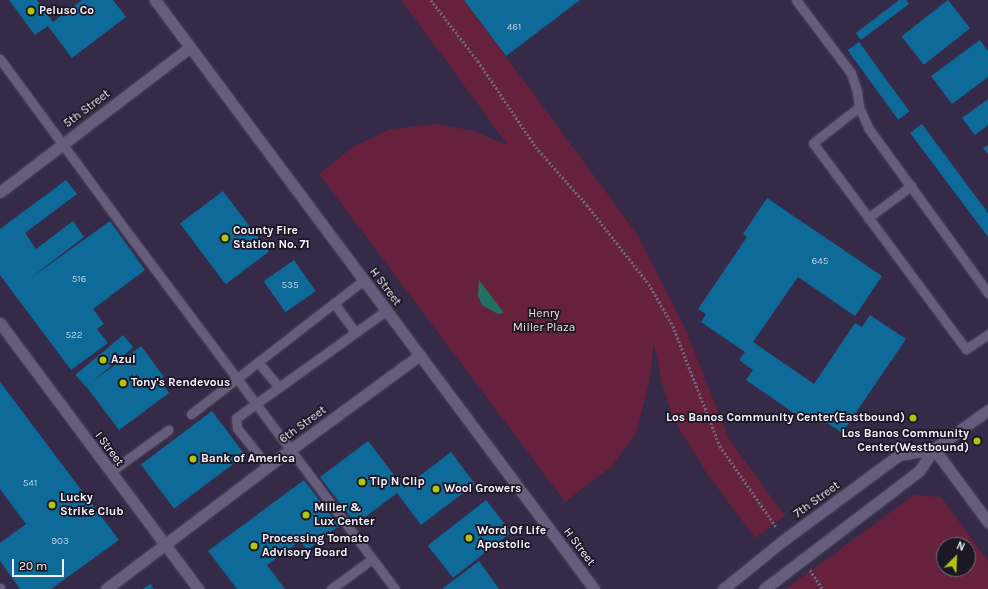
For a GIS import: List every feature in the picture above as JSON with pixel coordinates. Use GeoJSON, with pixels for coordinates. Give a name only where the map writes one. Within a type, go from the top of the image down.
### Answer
{"type":"FeatureCollection","features":[{"type":"Feature","properties":{"kind":"street","name":"H Street"},"geometry":{"type":"LineString","coordinates":[[156,0],[594,589]]}},
{"type":"Feature","properties":{"kind":"street","name":"5th Street"},"geometry":{"type":"LineString","coordinates":[[0,192],[190,47]]}},
{"type":"Feature","properties":{"kind":"street","name":"I Street"},"geometry":{"type":"LineString","coordinates":[[0,323],[198,589]]}},
{"type":"Feature","properties":{"kind":"street","name":"6th Street"},"geometry":{"type":"LineString","coordinates":[[106,589],[290,450],[420,355]]}},
{"type":"Feature","properties":{"kind":"street","name":"7th Street"},"geometry":{"type":"LineString","coordinates":[[764,589],[919,471],[934,449],[988,410]]}},
{"type":"Feature","properties":{"kind":"street","name":"7th Street"},"geometry":{"type":"LineString","coordinates":[[723,589],[785,539],[899,455],[934,449]]}},
{"type":"Feature","properties":{"kind":"street"},"geometry":{"type":"LineString","coordinates":[[934,449],[988,522]]}},
{"type":"Feature","properties":{"kind":"lane"},"geometry":{"type":"LineString","coordinates":[[796,0],[851,73],[858,92],[860,107],[869,129],[988,293]]}},
{"type":"Feature","properties":{"kind":"lane"},"geometry":{"type":"LineString","coordinates":[[0,58],[130,236],[395,589]]}},
{"type":"Feature","properties":{"kind":"lane"},"geometry":{"type":"LineString","coordinates":[[860,107],[813,143],[966,349],[988,334]]}},
{"type":"Feature","properties":{"kind":"lane"},"geometry":{"type":"LineString","coordinates":[[868,218],[911,186]]}},
{"type":"Feature","properties":{"kind":"lane"},"geometry":{"type":"LineString","coordinates":[[191,414],[364,280]]}},
{"type":"Feature","properties":{"kind":"lane"},"geometry":{"type":"LineString","coordinates":[[334,303],[355,332]]}},
{"type":"Feature","properties":{"kind":"lane"},"geometry":{"type":"LineString","coordinates":[[268,467],[237,428],[236,418],[386,310]]}},
{"type":"Feature","properties":{"kind":"lane"},"geometry":{"type":"LineString","coordinates":[[258,362],[279,387]]}},
{"type":"Feature","properties":{"kind":"lane"},"geometry":{"type":"LineString","coordinates":[[110,472],[168,430]]}},
{"type":"Feature","properties":{"kind":"lane"},"geometry":{"type":"LineString","coordinates":[[331,589],[372,559]]}},
{"type":"Feature","properties":{"kind":"path"},"geometry":{"type":"LineString","coordinates":[[431,0],[478,61],[536,147],[587,205],[649,284],[673,326],[720,446],[730,463],[785,539]]}},
{"type":"Feature","properties":{"kind":"path"},"geometry":{"type":"LineString","coordinates":[[803,560],[823,589]]}},
{"type":"Feature","properties":{"kind":"green space","name":"Henry Miller Plaza"},"geometry":{"type":"Polygon","coordinates":[[[401,0],[464,0],[637,234],[684,326],[729,439],[785,516],[755,538],[706,472],[673,418],[662,383],[654,344],[649,383],[636,434],[611,467],[565,502],[319,174],[354,146],[391,129],[435,124],[470,130],[508,145],[401,0]]]}},
{"type":"Feature","properties":{"kind":"green space"},"geometry":{"type":"Polygon","coordinates":[[[914,495],[941,497],[970,537],[936,537],[936,577],[976,577],[976,545],[988,561],[988,589],[786,589],[914,495]]]}},
{"type":"Feature","properties":{"kind":"shaded area"},"geometry":{"type":"Polygon","coordinates":[[[479,280],[504,313],[498,314],[482,305],[478,296],[479,280]]]}},
{"type":"Feature","properties":{"kind":"building"},"geometry":{"type":"Polygon","coordinates":[[[9,0],[37,0],[53,22],[82,0],[113,0],[126,17],[72,58],[48,26],[35,35],[9,0]]]}},
{"type":"Feature","properties":{"kind":"building"},"geometry":{"type":"Polygon","coordinates":[[[464,0],[580,0],[506,56],[464,0]]]}},
{"type":"Feature","properties":{"kind":"building"},"geometry":{"type":"Polygon","coordinates":[[[899,0],[906,0],[909,4],[861,40],[856,33],[899,0]]]}},
{"type":"Feature","properties":{"kind":"building"},"geometry":{"type":"Polygon","coordinates":[[[948,0],[970,28],[924,65],[902,36],[948,0]]]}},
{"type":"Feature","properties":{"kind":"building"},"geometry":{"type":"Polygon","coordinates":[[[980,40],[988,51],[988,77],[952,104],[931,76],[980,40]]]}},
{"type":"Feature","properties":{"kind":"building"},"geometry":{"type":"Polygon","coordinates":[[[859,42],[910,112],[898,120],[848,50],[859,42]]]}},
{"type":"Feature","properties":{"kind":"building"},"geometry":{"type":"Polygon","coordinates":[[[988,99],[988,125],[975,135],[962,118],[988,99]]]}},
{"type":"Feature","properties":{"kind":"building"},"geometry":{"type":"Polygon","coordinates":[[[922,124],[988,213],[988,237],[910,133],[922,124]]]}},
{"type":"Feature","properties":{"kind":"building"},"geometry":{"type":"Polygon","coordinates":[[[988,145],[988,154],[983,148],[988,145]]]}},
{"type":"Feature","properties":{"kind":"building"},"geometry":{"type":"Polygon","coordinates":[[[66,180],[77,194],[25,233],[36,249],[73,221],[84,237],[28,280],[110,221],[145,270],[93,309],[104,324],[97,329],[108,343],[71,370],[0,275],[0,229],[66,180]]]}},
{"type":"Feature","properties":{"kind":"building","name":"County Fire Station No. 71"},"geometry":{"type":"Polygon","coordinates":[[[223,191],[269,252],[226,284],[180,223],[223,191]]]}},
{"type":"Feature","properties":{"kind":"building"},"geometry":{"type":"Polygon","coordinates":[[[767,198],[882,276],[855,316],[798,277],[753,342],[814,384],[855,323],[862,327],[870,315],[906,339],[842,433],[814,414],[808,423],[746,380],[753,370],[739,360],[745,352],[701,322],[706,314],[698,309],[747,237],[743,234],[767,198]]]}},
{"type":"Feature","properties":{"kind":"building"},"geometry":{"type":"Polygon","coordinates":[[[294,260],[316,291],[285,312],[264,281],[294,260]]]}},
{"type":"Feature","properties":{"kind":"building","name":"Azul"},"geometry":{"type":"Polygon","coordinates":[[[123,335],[133,347],[86,387],[76,375],[123,335]]]}},
{"type":"Feature","properties":{"kind":"building","name":"Tony's Rendevous"},"geometry":{"type":"Polygon","coordinates":[[[141,346],[164,377],[160,380],[169,393],[119,430],[86,386],[141,346]]]}},
{"type":"Feature","properties":{"kind":"building"},"geometry":{"type":"Polygon","coordinates":[[[0,382],[119,540],[51,589],[20,589],[0,561],[0,543],[26,524],[0,489],[0,382]]]}},
{"type":"Feature","properties":{"kind":"building","name":"Bank of America"},"geometry":{"type":"Polygon","coordinates":[[[212,411],[245,455],[174,508],[141,465],[212,411]]]}},
{"type":"Feature","properties":{"kind":"building"},"geometry":{"type":"Polygon","coordinates":[[[368,441],[404,488],[451,452],[475,484],[421,525],[397,493],[356,524],[320,477],[368,441]]]}},
{"type":"Feature","properties":{"kind":"building","name":"Processing Tomato Advisory Board"},"geometry":{"type":"Polygon","coordinates":[[[304,480],[339,526],[307,550],[300,541],[267,565],[285,589],[237,589],[208,551],[304,480]]]}},
{"type":"Feature","properties":{"kind":"building","name":"Word Of Life Apostolic"},"geometry":{"type":"Polygon","coordinates":[[[486,500],[511,532],[453,578],[428,546],[486,500]]]}},
{"type":"Feature","properties":{"kind":"building"},"geometry":{"type":"Polygon","coordinates":[[[479,561],[499,589],[442,589],[479,561]]]}},
{"type":"Feature","properties":{"kind":"building"},"geometry":{"type":"Polygon","coordinates":[[[150,584],[154,589],[143,589],[150,584]]]}},
{"type":"Feature","properties":{"kind":"place","name":"Peluso Co"},"geometry":{"type":"Point","coordinates":[31,11]}},
{"type":"Feature","properties":{"kind":"place","name":"County Fire Station No. 71"},"geometry":{"type":"Point","coordinates":[225,238]}},
{"type":"Feature","properties":{"kind":"place","name":"Azul"},"geometry":{"type":"Point","coordinates":[103,360]}},
{"type":"Feature","properties":{"kind":"place","name":"Tony's Rendevous"},"geometry":{"type":"Point","coordinates":[123,383]}},
{"type":"Feature","properties":{"kind":"place","name":"Los Banos Community Center(Eastbound)"},"geometry":{"type":"Point","coordinates":[913,418]}},
{"type":"Feature","properties":{"kind":"place","name":"Los Banos Community Center(Westbound)"},"geometry":{"type":"Point","coordinates":[977,441]}},
{"type":"Feature","properties":{"kind":"place","name":"Bank of America"},"geometry":{"type":"Point","coordinates":[193,459]}},
{"type":"Feature","properties":{"kind":"place","name":"Tip N Clip"},"geometry":{"type":"Point","coordinates":[362,482]}},
{"type":"Feature","properties":{"kind":"place","name":"Wool Growers"},"geometry":{"type":"Point","coordinates":[436,489]}},
{"type":"Feature","properties":{"kind":"place","name":"Lucky Strike Club"},"geometry":{"type":"Point","coordinates":[52,505]}},
{"type":"Feature","properties":{"kind":"place","name":"Miller & Lux Center"},"geometry":{"type":"Point","coordinates":[306,515]}},
{"type":"Feature","properties":{"kind":"place","name":"Word Of Life Apostolic"},"geometry":{"type":"Point","coordinates":[469,538]}},
{"type":"Feature","properties":{"kind":"place","name":"Processing Tomato Advisory Board"},"geometry":{"type":"Point","coordinates":[254,546]}}]}
